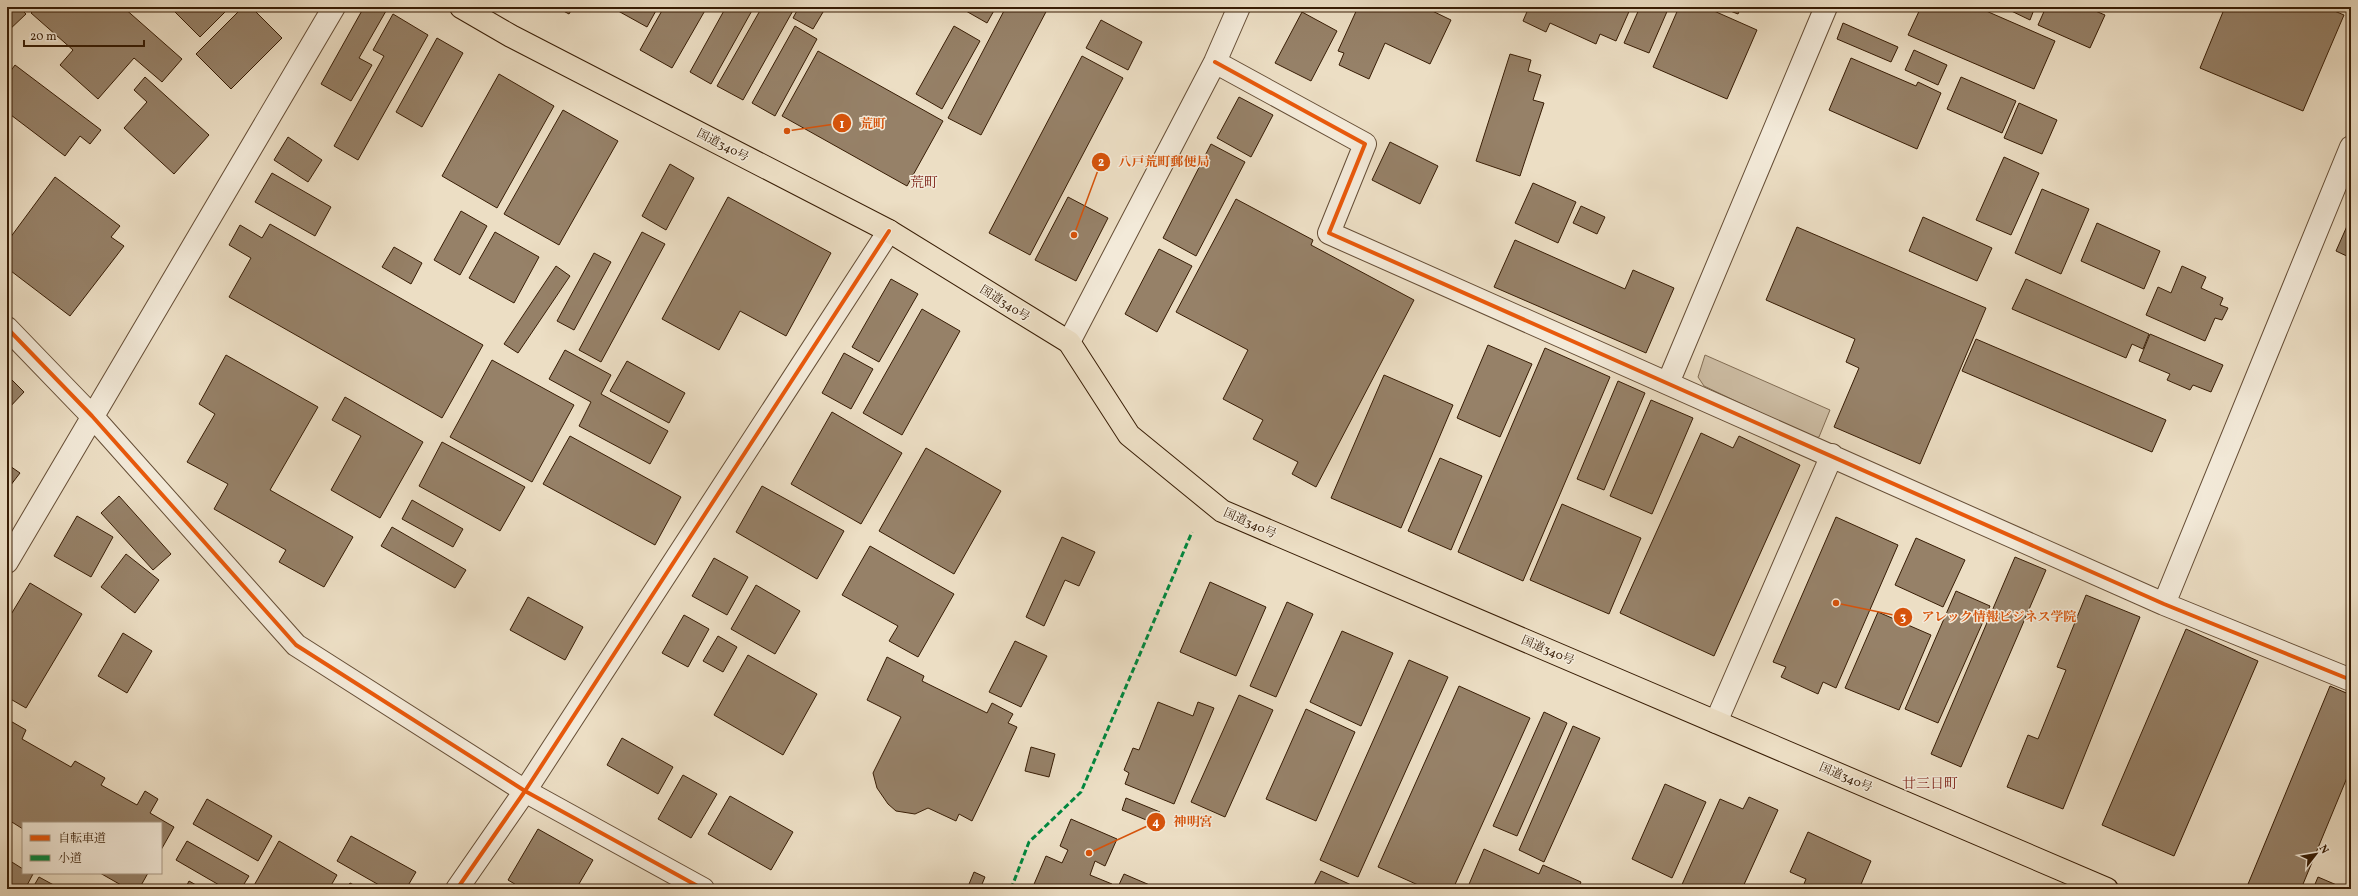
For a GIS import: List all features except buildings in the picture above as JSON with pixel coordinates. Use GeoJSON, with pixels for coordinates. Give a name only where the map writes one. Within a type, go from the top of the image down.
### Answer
{"type":"FeatureCollection","features":[{"type":"Feature","properties":{"kind":"highway","name":"国道340号"},"geometry":{"type":"LineString","coordinates":[[461,7],[511,36],[890,231],[1069,342],[1129,435],[1222,511],[2107,889]]}},
{"type":"Feature","properties":{"kind":"street"},"geometry":{"type":"LineString","coordinates":[[7,562],[334,7]]}},
{"type":"Feature","properties":{"kind":"street"},"geometry":{"type":"LineString","coordinates":[[1069,342],[1215,62],[1239,7]]}},
{"type":"Feature","properties":{"kind":"street"},"geometry":{"type":"LineString","coordinates":[[1668,383],[1826,7]]}},
{"type":"Feature","properties":{"kind":"street"},"geometry":{"type":"LineString","coordinates":[[1215,62],[1365,144],[1329,233],[1832,455],[2164,604],[2351,680]]}},
{"type":"Feature","properties":{"kind":"street"},"geometry":{"type":"LineString","coordinates":[[2164,604],[2351,147]]}},
{"type":"Feature","properties":{"kind":"street"},"geometry":{"type":"LineString","coordinates":[[456,889],[525,791],[890,231]]}},
{"type":"Feature","properties":{"kind":"street"},"geometry":{"type":"LineString","coordinates":[[7,328],[92,416],[296,645],[525,791],[703,889]]}},
{"type":"Feature","properties":{"kind":"street"},"geometry":{"type":"LineString","coordinates":[[1716,722],[1832,455]]}},
{"type":"Feature","properties":{"kind":"shaded area"},"geometry":{"type":"Polygon","coordinates":[[[1705,355],[1830,410],[1819,437],[1814,438],[1704,386],[1698,377],[1705,355]]]}},
{"type":"Feature","properties":{"kind":"marked path"},"geometry":{"type":"LineString","coordinates":[[1011,889],[1029,842],[1081,792],[1192,532]]}},
{"type":"Feature","properties":{"kind":"cycle path"},"geometry":{"type":"LineString","coordinates":[[1215,62],[1365,144],[1329,233],[2164,604],[2351,680]]}},
{"type":"Feature","properties":{"kind":"cycle path"},"geometry":{"type":"LineString","coordinates":[[457,889],[525,791],[889,231]]}},
{"type":"Feature","properties":{"kind":"cycle path"},"geometry":{"type":"LineString","coordinates":[[7,328],[92,416],[296,645],[525,791],[703,889]]}},
{"type":"Feature","properties":{"kind":"place","name":"荒町"},"geometry":{"type":"Point","coordinates":[787,131]}},
{"type":"Feature","properties":{"kind":"place","name":"八戸荒町郵便局"},"geometry":{"type":"Point","coordinates":[1074,235]}},
{"type":"Feature","properties":{"kind":"place","name":"アレック情報ビジネス学院"},"geometry":{"type":"Point","coordinates":[1836,603]}},
{"type":"Feature","properties":{"kind":"place","name":"神明宮"},"geometry":{"type":"Point","coordinates":[1089,853]}},
{"type":"Feature","properties":{"kind":"district","name":"荒町"},"geometry":{"type":"Point","coordinates":[924,182]}},
{"type":"Feature","properties":{"kind":"district","name":"廿三日町"},"geometry":{"type":"Point","coordinates":[1930,783]}}]}
